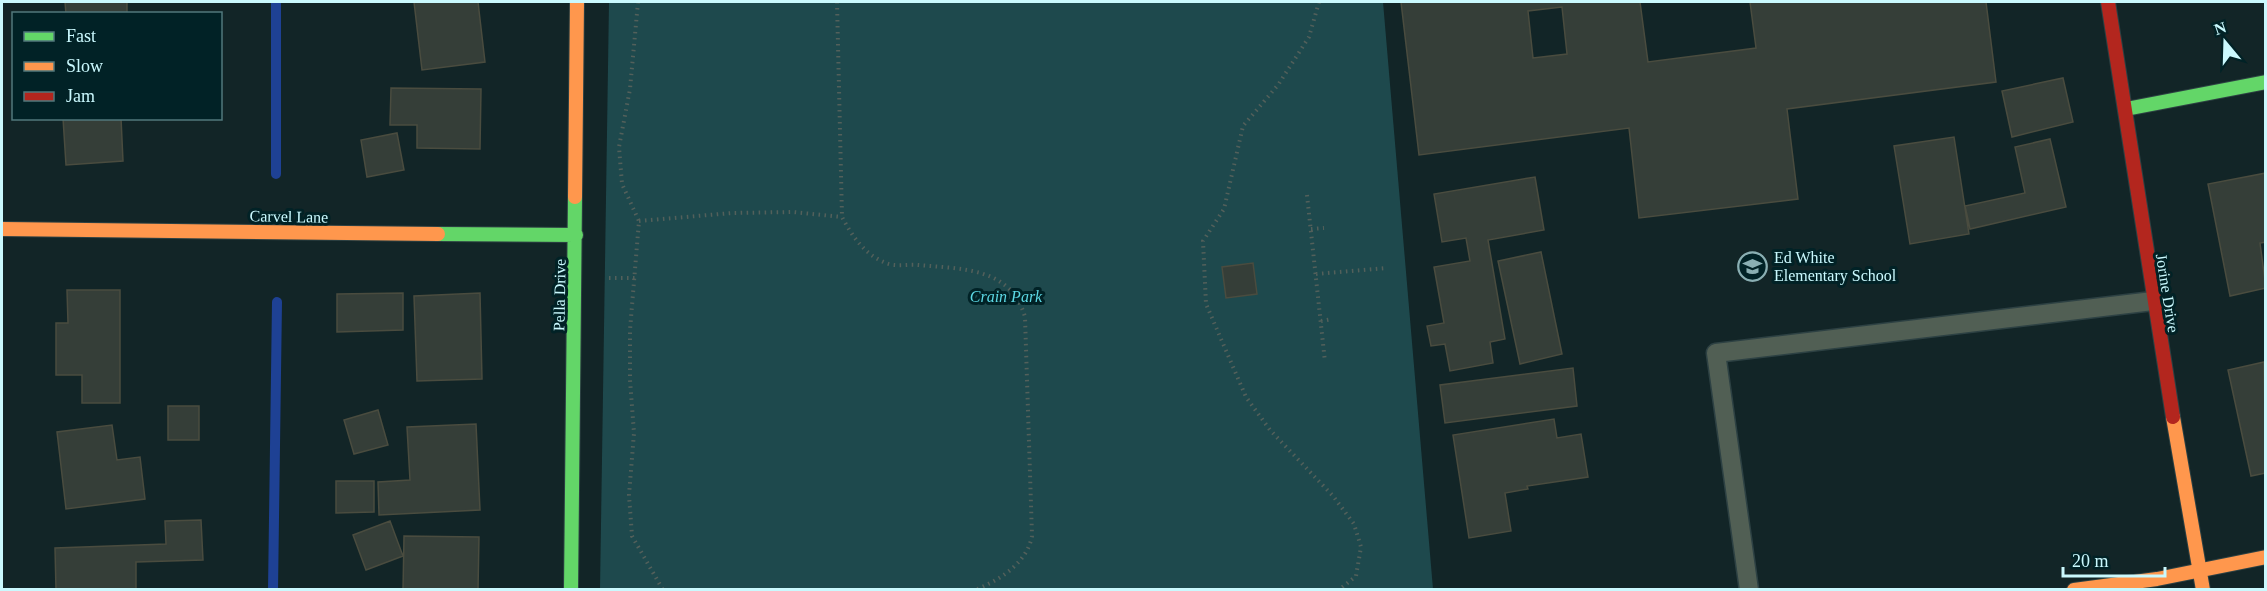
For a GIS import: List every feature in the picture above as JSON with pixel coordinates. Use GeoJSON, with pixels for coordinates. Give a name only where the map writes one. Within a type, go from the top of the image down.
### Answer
{"type":"FeatureCollection","features":[{"type":"Feature","properties":{"kind":"street","name":"Pella Drive"},"geometry":{"type":"LineString","coordinates":[[571,590],[577,2]]}},
{"type":"Feature","properties":{"kind":"street","name":"Jorine Drive"},"geometry":{"type":"LineString","coordinates":[[2108,2],[2126,109],[2153,301],[2203,590]]}},
{"type":"Feature","properties":{"kind":"street"},"geometry":{"type":"LineString","coordinates":[[2126,109],[2265,82]]}},
{"type":"Feature","properties":{"kind":"street","name":"Carvel Lane"},"geometry":{"type":"LineString","coordinates":[[2,229],[576,235]]}},
{"type":"Feature","properties":{"kind":"street"},"geometry":{"type":"LineString","coordinates":[[2074,590],[2265,557]]}},
{"type":"Feature","properties":{"kind":"lane"},"geometry":{"type":"LineString","coordinates":[[1749,590],[1716,353],[2153,301]]}},
{"type":"Feature","properties":{"kind":"path"},"geometry":{"type":"LineString","coordinates":[[638,2],[630,89],[619,147],[622,184],[639,221],[630,330],[630,380],[634,433],[629,495],[632,536],[663,590]]}},
{"type":"Feature","properties":{"kind":"path"},"geometry":{"type":"LineString","coordinates":[[837,2],[842,217],[862,246],[889,264],[978,273],[998,279],[1012,288],[1021,302],[1025,317],[1032,536],[1030,549],[1022,560],[1003,576],[975,590]]}},
{"type":"Feature","properties":{"kind":"path"},"geometry":{"type":"LineString","coordinates":[[1319,2],[1309,37],[1278,85],[1243,126],[1224,209],[1203,241],[1206,304],[1246,397],[1282,443],[1333,496],[1354,524],[1360,547],[1356,576],[1339,590]]}},
{"type":"Feature","properties":{"kind":"path"},"geometry":{"type":"LineString","coordinates":[[1307,195],[1326,362]]}},
{"type":"Feature","properties":{"kind":"path"},"geometry":{"type":"LineString","coordinates":[[639,221],[732,213],[793,212],[842,217]]}},
{"type":"Feature","properties":{"kind":"path"},"geometry":{"type":"LineString","coordinates":[[1311,229],[1324,228]]}},
{"type":"Feature","properties":{"kind":"path"},"geometry":{"type":"LineString","coordinates":[[1316,274],[1388,268]]}},
{"type":"Feature","properties":{"kind":"path"},"geometry":{"type":"LineString","coordinates":[[1321,321],[1332,319]]}},
{"type":"Feature","properties":{"kind":"green space","name":"Crain Park"},"geometry":{"type":"Polygon","coordinates":[[[609,2],[1383,2],[1433,589],[600,590],[609,2]]]}},
{"type":"Feature","properties":{"kind":"building"},"geometry":{"type":"Polygon","coordinates":[[[65,2],[127,2],[127,12],[66,12],[65,2]]]}},
{"type":"Feature","properties":{"kind":"building"},"geometry":{"type":"Polygon","coordinates":[[[414,2],[478,2],[485,62],[422,70],[414,2]]]}},
{"type":"Feature","properties":{"kind":"building"},"geometry":{"type":"Polygon","coordinates":[[[1401,2],[1640,2],[1648,62],[1756,48],[1750,2],[1986,2],[1996,82],[1787,109],[1798,199],[1639,218],[1629,128],[1419,155],[1401,2]],[[1562,7],[1528,11],[1533,58],[1567,54],[1562,7]]]}},
{"type":"Feature","properties":{"kind":"building"},"geometry":{"type":"Polygon","coordinates":[[[2063,78],[2073,122],[2012,137],[2002,91],[2063,78]]]}},
{"type":"Feature","properties":{"kind":"building"},"geometry":{"type":"Polygon","coordinates":[[[391,88],[481,89],[480,149],[417,148],[417,125],[390,125],[391,88]]]}},
{"type":"Feature","properties":{"kind":"building"},"geometry":{"type":"Polygon","coordinates":[[[63,120],[121,120],[123,161],[66,165],[63,120]]]}},
{"type":"Feature","properties":{"kind":"building"},"geometry":{"type":"Polygon","coordinates":[[[397,133],[404,170],[367,177],[361,140],[397,133]]]}},
{"type":"Feature","properties":{"kind":"building"},"geometry":{"type":"Polygon","coordinates":[[[1954,137],[1969,234],[1910,244],[1894,146],[1954,137]]]}},
{"type":"Feature","properties":{"kind":"building"},"geometry":{"type":"Polygon","coordinates":[[[2050,139],[2066,207],[1970,229],[1965,206],[2025,193],[2015,147],[2050,139]]]}},
{"type":"Feature","properties":{"kind":"building"},"geometry":{"type":"Polygon","coordinates":[[[2266,173],[2266,242],[2260,243],[2266,288],[2230,296],[2208,184],[2266,173]]]}},
{"type":"Feature","properties":{"kind":"building"},"geometry":{"type":"Polygon","coordinates":[[[1535,177],[1544,230],[1488,240],[1505,339],[1490,342],[1493,363],[1450,371],[1445,344],[1431,346],[1427,326],[1444,323],[1434,267],[1470,261],[1466,238],[1442,242],[1434,194],[1535,177]]]}},
{"type":"Feature","properties":{"kind":"building"},"geometry":{"type":"Polygon","coordinates":[[[1541,252],[1562,354],[1520,364],[1498,261],[1541,252]]]}},
{"type":"Feature","properties":{"kind":"building"},"geometry":{"type":"Polygon","coordinates":[[[1253,263],[1257,294],[1226,298],[1222,267],[1253,263]]]}},
{"type":"Feature","properties":{"kind":"building"},"geometry":{"type":"Polygon","coordinates":[[[67,290],[120,290],[120,403],[82,403],[82,375],[56,375],[56,323],[68,323],[67,290]]]}},
{"type":"Feature","properties":{"kind":"building"},"geometry":{"type":"Polygon","coordinates":[[[403,293],[403,330],[337,332],[337,294],[403,293]]]}},
{"type":"Feature","properties":{"kind":"building"},"geometry":{"type":"Polygon","coordinates":[[[480,293],[482,379],[417,381],[414,296],[480,293]]]}},
{"type":"Feature","properties":{"kind":"building"},"geometry":{"type":"Polygon","coordinates":[[[2264,362],[2266,473],[2251,476],[2228,370],[2264,362]]]}},
{"type":"Feature","properties":{"kind":"building"},"geometry":{"type":"Polygon","coordinates":[[[1573,368],[1577,406],[1445,423],[1440,385],[1573,368]]]}},
{"type":"Feature","properties":{"kind":"building"},"geometry":{"type":"Polygon","coordinates":[[[168,406],[199,406],[199,440],[168,440],[168,406]]]}},
{"type":"Feature","properties":{"kind":"building"},"geometry":{"type":"Polygon","coordinates":[[[378,410],[388,445],[354,454],[344,420],[378,410]]]}},
{"type":"Feature","properties":{"kind":"building"},"geometry":{"type":"Polygon","coordinates":[[[1554,419],[1557,438],[1581,434],[1588,477],[1527,486],[1528,489],[1505,493],[1511,531],[1469,538],[1453,435],[1554,419]]]}},
{"type":"Feature","properties":{"kind":"building"},"geometry":{"type":"Polygon","coordinates":[[[476,424],[480,510],[379,515],[378,482],[410,480],[407,427],[476,424]]]}},
{"type":"Feature","properties":{"kind":"building"},"geometry":{"type":"Polygon","coordinates":[[[112,425],[117,460],[140,457],[145,499],[66,509],[57,432],[112,425]]]}},
{"type":"Feature","properties":{"kind":"building"},"geometry":{"type":"Polygon","coordinates":[[[336,481],[374,481],[374,512],[336,513],[336,481]]]}},
{"type":"Feature","properties":{"kind":"building"},"geometry":{"type":"Polygon","coordinates":[[[201,520],[203,560],[136,562],[136,590],[56,590],[55,548],[166,544],[165,521],[201,520]]]}},
{"type":"Feature","properties":{"kind":"building"},"geometry":{"type":"Polygon","coordinates":[[[390,521],[403,556],[366,570],[353,535],[390,521]]]}},
{"type":"Feature","properties":{"kind":"building"},"geometry":{"type":"Polygon","coordinates":[[[404,536],[479,537],[478,590],[403,590],[404,536]]]}},
{"type":"Feature","properties":{"kind":"waterway"},"geometry":{"type":"LineString","coordinates":[[276,2],[276,174]]}},
{"type":"Feature","properties":{"kind":"waterway"},"geometry":{"type":"LineString","coordinates":[[273,590],[277,302]]}},
{"type":"Feature","properties":{"kind":"traffic: fast"},"geometry":{"type":"LineString","coordinates":[[2126,109],[2266,82]]}},
{"type":"Feature","properties":{"kind":"traffic: fast"},"geometry":{"type":"LineString","coordinates":[[571,590],[575,197]]}},
{"type":"Feature","properties":{"kind":"traffic: fast"},"geometry":{"type":"LineString","coordinates":[[438,234],[576,235]]}},
{"type":"Feature","properties":{"kind":"traffic: slow"},"geometry":{"type":"LineString","coordinates":[[575,197],[577,2]]}},
{"type":"Feature","properties":{"kind":"traffic: slow"},"geometry":{"type":"LineString","coordinates":[[2,229],[438,234]]}},
{"type":"Feature","properties":{"kind":"traffic: slow"},"geometry":{"type":"LineString","coordinates":[[2173,417],[2203,590]]}},
{"type":"Feature","properties":{"kind":"traffic: slow"},"geometry":{"type":"LineString","coordinates":[[2074,590],[2157,579],[2266,557]]}},
{"type":"Feature","properties":{"kind":"traffic: jam"},"geometry":{"type":"LineString","coordinates":[[2108,2],[2173,417]]}},
{"type":"Feature","properties":{"kind":"place","name":"Ed White Elementary School"},"geometry":{"type":"Point","coordinates":[1753,266]}}]}
